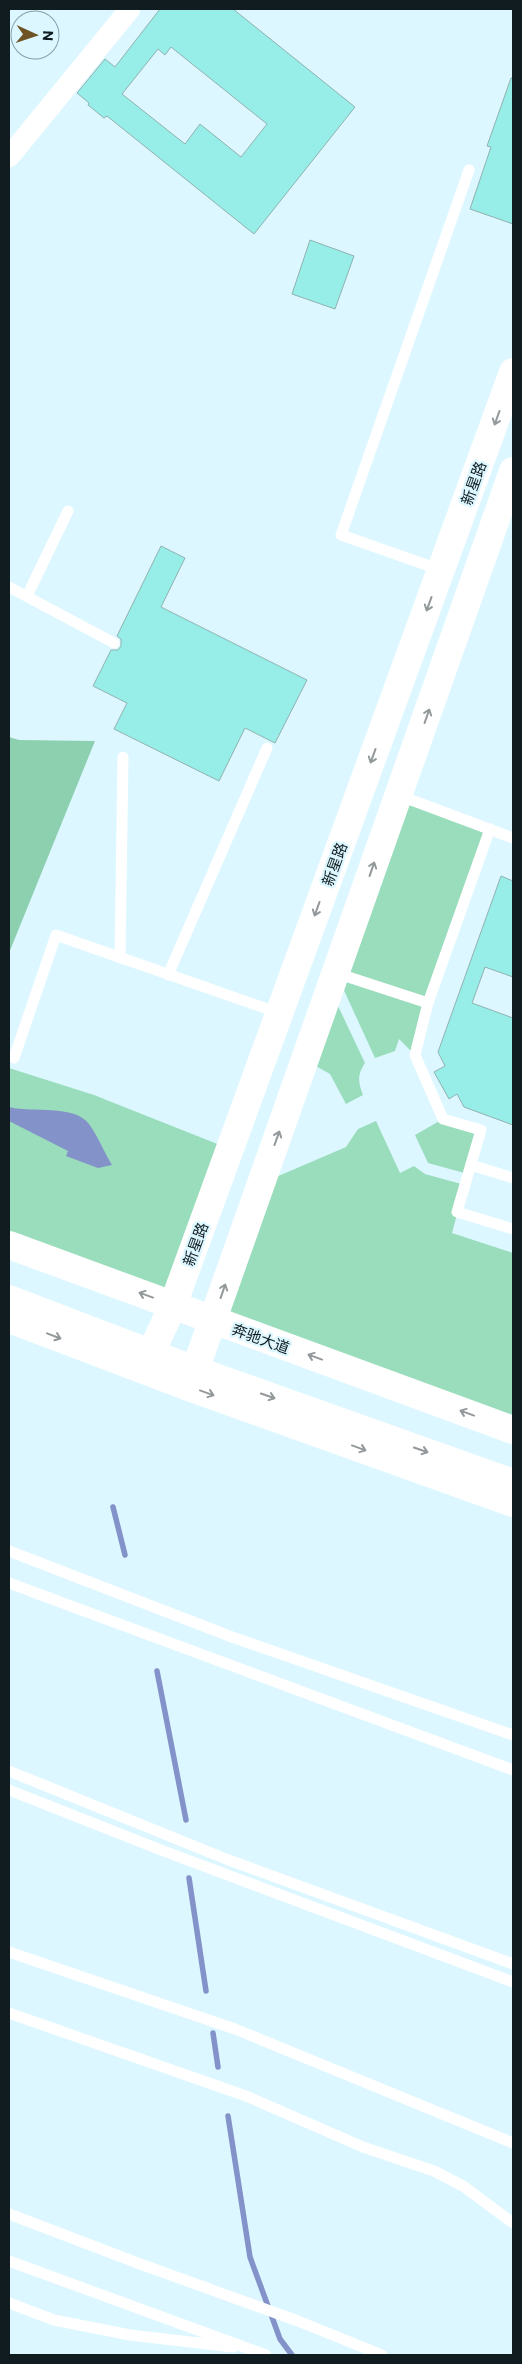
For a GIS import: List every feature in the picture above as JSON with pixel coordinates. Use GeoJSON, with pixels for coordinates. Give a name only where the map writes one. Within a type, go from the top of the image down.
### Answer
{"type":"FeatureCollection","features":[{"type":"Feature","properties":{"kind":"main road","name":"新星路"},"geometry":{"type":"LineString","coordinates":[[133,1353],[173,1305],[513,372]]}},
{"type":"Feature","properties":{"kind":"main road"},"geometry":{"type":"LineString","coordinates":[[195,1370],[513,471]]}},
{"type":"Feature","properties":{"kind":"main road","name":"奔驰大道"},"geometry":{"type":"LineString","coordinates":[[9,1245],[513,1430]]}},
{"type":"Feature","properties":{"kind":"main road"},"geometry":{"type":"LineString","coordinates":[[9,1299],[133,1353],[513,1503]]}},
{"type":"Feature","properties":{"kind":"main road"},"geometry":{"type":"LineString","coordinates":[[9,1319],[195,1370],[513,1482]]}},
{"type":"Feature","properties":{"kind":"street"},"geometry":{"type":"LineString","coordinates":[[9,157],[130,9]]}},
{"type":"Feature","properties":{"kind":"lane"},"geometry":{"type":"LineString","coordinates":[[441,570],[341,535],[469,170]]}},
{"type":"Feature","properties":{"kind":"lane"},"geometry":{"type":"LineString","coordinates":[[27,596],[68,511]]}},
{"type":"Feature","properties":{"kind":"lane"},"geometry":{"type":"LineString","coordinates":[[9,587],[114,643]]}},
{"type":"Feature","properties":{"kind":"lane"},"geometry":{"type":"LineString","coordinates":[[168,975],[267,748]]}},
{"type":"Feature","properties":{"kind":"lane"},"geometry":{"type":"LineString","coordinates":[[120,958],[123,756]]}},
{"type":"Feature","properties":{"kind":"lane"},"geometry":{"type":"LineString","coordinates":[[398,796],[513,838]]}},
{"type":"Feature","properties":{"kind":"lane"},"geometry":{"type":"LineString","coordinates":[[490,829],[428,1003],[415,1055],[443,1119],[482,1130],[458,1212],[513,1229]]}},
{"type":"Feature","properties":{"kind":"lane"},"geometry":{"type":"LineString","coordinates":[[14,1058],[56,935],[279,1013]]}},
{"type":"Feature","properties":{"kind":"lane"},"geometry":{"type":"LineString","coordinates":[[336,973],[428,1003]]}},
{"type":"Feature","properties":{"kind":"lane"},"geometry":{"type":"LineString","coordinates":[[471,1165],[513,1178]]}},
{"type":"Feature","properties":{"kind":"lane"},"geometry":{"type":"LineString","coordinates":[[9,1551],[232,1636],[513,1734]]}},
{"type":"Feature","properties":{"kind":"lane"},"geometry":{"type":"LineString","coordinates":[[9,1583],[513,1770]]}},
{"type":"Feature","properties":{"kind":"lane"},"geometry":{"type":"LineString","coordinates":[[9,1770],[226,1859],[513,1964]]}},
{"type":"Feature","properties":{"kind":"lane"},"geometry":{"type":"LineString","coordinates":[[9,1790],[161,1850],[513,1982]]}},
{"type":"Feature","properties":{"kind":"lane"},"geometry":{"type":"LineString","coordinates":[[9,1952],[235,2028],[513,2143]]}},
{"type":"Feature","properties":{"kind":"lane"},"geometry":{"type":"LineString","coordinates":[[9,2013],[246,2096],[363,2147],[434,2171],[464,2186],[513,2223]]}},
{"type":"Feature","properties":{"kind":"lane"},"geometry":{"type":"LineString","coordinates":[[9,2214],[143,2265],[257,2305],[382,2355]]}},
{"type":"Feature","properties":{"kind":"lane"},"geometry":{"type":"LineString","coordinates":[[9,2261],[266,2355]]}},
{"type":"Feature","properties":{"kind":"lane"},"geometry":{"type":"LineString","coordinates":[[9,2303],[54,2320],[130,2335],[252,2350]]}},
{"type":"Feature","properties":{"kind":"green space"},"geometry":{"type":"Polygon","coordinates":[[[9,737],[19,740],[95,741],[9,953],[9,737]]]}},
{"type":"Feature","properties":{"kind":"green space"},"geometry":{"type":"Polygon","coordinates":[[[398,795],[490,829],[415,1055],[399,1039],[395,1051],[375,1058],[336,973],[398,795]]]}},
{"type":"Feature","properties":{"kind":"green space"},"geometry":{"type":"Polygon","coordinates":[[[330,989],[365,1063],[359,1079],[363,1095],[346,1104],[330,1074],[305,1060],[330,989]]]}},
{"type":"Feature","properties":{"kind":"green space"},"geometry":{"type":"Polygon","coordinates":[[[9,1068],[94,1095],[230,1149],[173,1305],[9,1245],[9,1068]]]}},
{"type":"Feature","properties":{"kind":"green space"},"geometry":{"type":"Polygon","coordinates":[[[443,1119],[481,1130],[468,1174],[428,1163],[415,1135],[443,1119]]]}},
{"type":"Feature","properties":{"kind":"green space"},"geometry":{"type":"Polygon","coordinates":[[[376,1121],[400,1173],[414,1166],[425,1174],[465,1185],[452,1233],[513,1253],[513,1430],[213,1320],[262,1183],[346,1147],[358,1129],[376,1121]]]}},
{"type":"Feature","properties":{"kind":"water"},"geometry":{"type":"Polygon","coordinates":[[[9,1107],[63,1111],[82,1118],[89,1124],[112,1165],[98,1168],[66,1156],[68,1151],[9,1121],[9,1107]]]}},
{"type":"Feature","properties":{"kind":"building"},"geometry":{"type":"Polygon","coordinates":[[[160,9],[233,9],[355,107],[254,234],[107,116],[104,118],[77,93],[105,59],[115,67],[160,9]],[[171,47],[165,55],[158,49],[122,94],[185,144],[200,124],[241,157],[267,124],[171,47]]]}},
{"type":"Feature","properties":{"kind":"building"},"geometry":{"type":"Polygon","coordinates":[[[511,78],[513,78],[513,224],[470,209],[491,147],[487,146],[511,78]]]}},
{"type":"Feature","properties":{"kind":"building"},"geometry":{"type":"Polygon","coordinates":[[[310,240],[354,256],[335,309],[292,294],[310,240]]]}},
{"type":"Feature","properties":{"kind":"building"},"geometry":{"type":"Polygon","coordinates":[[[161,546],[185,558],[161,607],[307,680],[275,743],[245,728],[219,781],[114,729],[127,703],[93,686],[111,650],[118,650],[121,646],[121,639],[117,636],[161,546]]]}},
{"type":"Feature","properties":{"kind":"building"},"geometry":{"type":"Polygon","coordinates":[[[501,876],[513,881],[513,977],[485,967],[472,1003],[513,1018],[513,1125],[464,1107],[457,1094],[449,1099],[434,1072],[445,1066],[438,1052],[501,876]]]}},
{"type":"Feature","properties":{"kind":"waterway"},"geometry":{"type":"LineString","coordinates":[[113,1507],[125,1555]]}},
{"type":"Feature","properties":{"kind":"waterway"},"geometry":{"type":"LineString","coordinates":[[157,1671],[186,1820]]}},
{"type":"Feature","properties":{"kind":"waterway"},"geometry":{"type":"LineString","coordinates":[[189,1878],[206,1991]]}},
{"type":"Feature","properties":{"kind":"waterway"},"geometry":{"type":"LineString","coordinates":[[213,2033],[218,2067]]}},
{"type":"Feature","properties":{"kind":"waterway"},"geometry":{"type":"LineString","coordinates":[[228,2116],[250,2257],[280,2339],[292,2355]]}}]}
